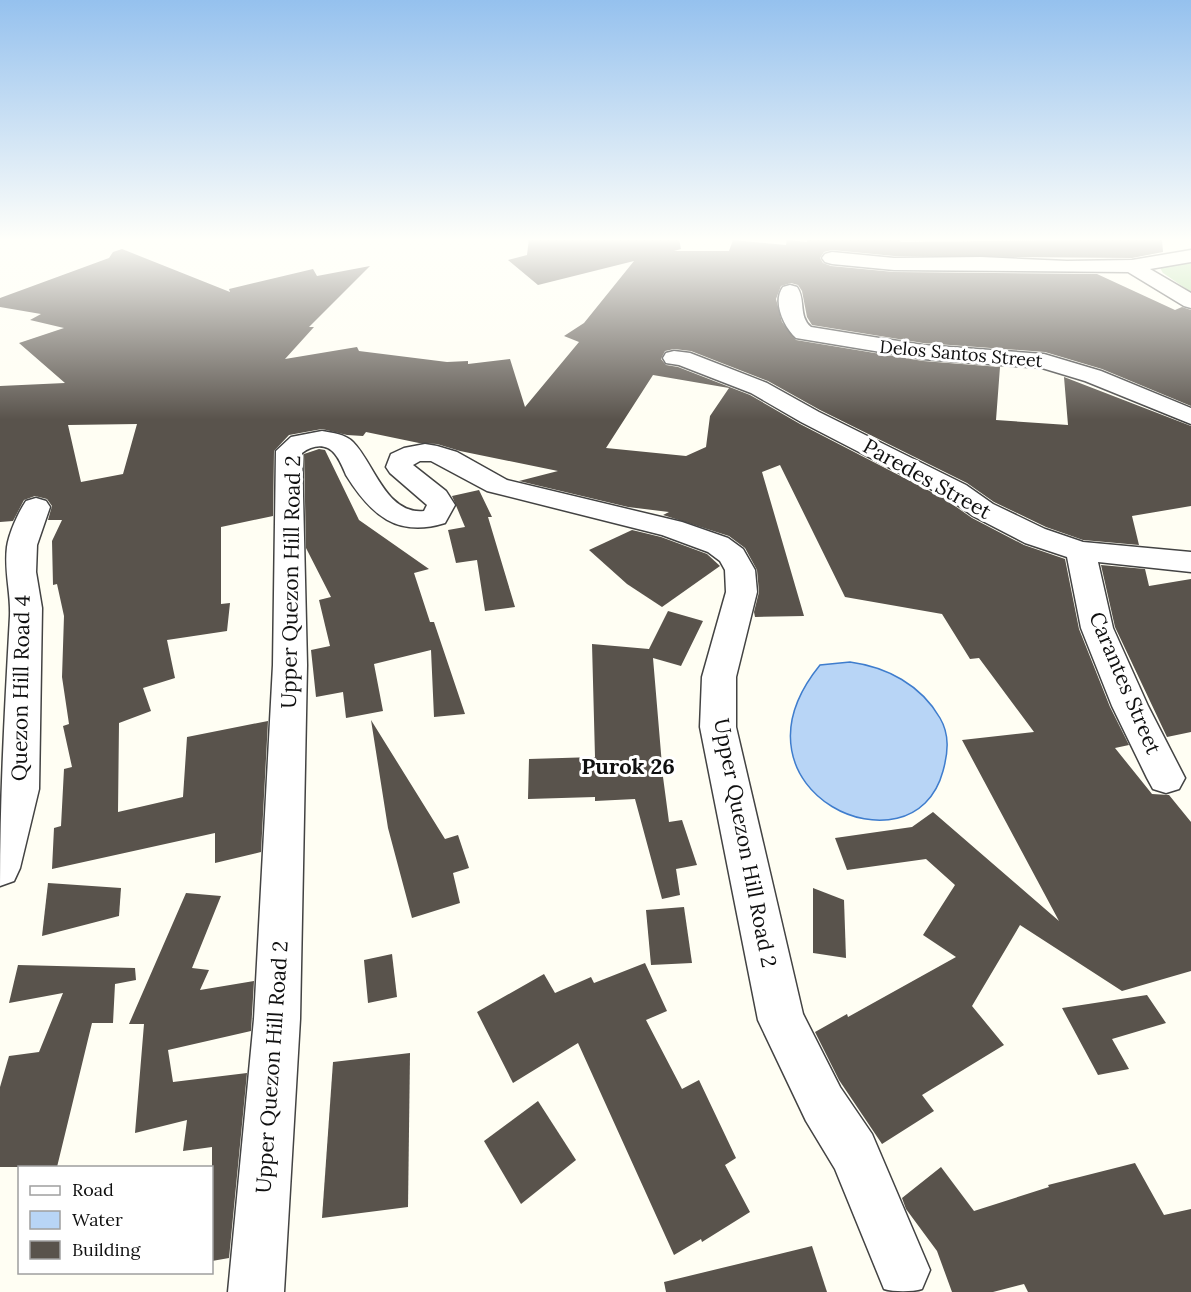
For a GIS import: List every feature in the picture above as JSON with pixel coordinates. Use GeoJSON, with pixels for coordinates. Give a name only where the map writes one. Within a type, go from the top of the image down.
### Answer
{"type":"FeatureCollection","features":[{"type":"Feature","properties":{"kind":"street","name":"Delos Santos Street"},"geometry":{"type":"LineString","coordinates":[[790,299],[791,319],[795,326],[804,333],[923,352],[1044,361],[1093,376],[1191,417]]}},
{"type":"Feature","properties":{"kind":"street","name":"Paredes Street"},"geometry":{"type":"LineString","coordinates":[[674,358],[682,358],[759,388],[956,491],[983,510],[1035,536],[1081,551],[1191,562]]}},
{"type":"Feature","properties":{"kind":"street","name":"Upper Quezon Hill Road 2"},"geometry":{"type":"LineString","coordinates":[[256,1292],[277,1019],[290,665],[289,451],[296,443],[303,440],[322,439],[343,448],[366,484],[394,512],[408,519],[435,518],[441,505],[436,497],[399,466],[400,460],[410,454],[434,453],[448,457],[491,483],[565,504],[679,531],[710,541],[730,554],[741,572],[740,600],[719,679],[718,727],[781,1020],[823,1104],[854,1152],[903,1270]]}},
{"type":"Feature","properties":{"kind":"street","name":"Quezon Hill Road 4"},"geometry":{"type":"LineString","coordinates":[[0,868],[20,789],[26,608],[21,563],[22,545],[36,507]]}},
{"type":"Feature","properties":{"kind":"street","name":"Carantes Street"},"geometry":{"type":"LineString","coordinates":[[1081,551],[1097,628],[1130,706],[1166,778]]}},
{"type":"Feature","properties":{"kind":"water"},"geometry":{"type":"Polygon","coordinates":[[[850,662],[890,673],[913,687],[932,706],[943,724],[947,737],[943,771],[925,803],[897,818],[864,819],[832,806],[806,783],[792,750],[795,710],[820,665],[850,662]]]}},
{"type":"Feature","properties":{"kind":"building"},"geometry":{"type":"Polygon","coordinates":[[[0,299],[337,299],[309,327],[314,327],[285,359],[357,347],[359,351],[447,362],[468,361],[468,364],[510,359],[525,407],[579,342],[564,336],[584,323],[603,299],[776,299],[782,322],[796,340],[923,361],[1000,367],[996,420],[1068,425],[1064,377],[1191,426],[1191,506],[1132,516],[1139,545],[1083,540],[1046,527],[994,502],[967,483],[820,410],[768,381],[691,351],[674,349],[665,351],[661,359],[666,365],[678,367],[750,395],[800,424],[945,499],[972,518],[1024,545],[1065,559],[1079,629],[1110,707],[1129,745],[1115,748],[1152,794],[1169,795],[1191,822],[1191,971],[1122,991],[1020,925],[972,1006],[1004,1045],[922,1095],[934,1111],[882,1144],[839,1080],[815,1032],[847,1014],[848,1017],[956,957],[923,935],[955,885],[926,859],[847,870],[835,838],[912,827],[933,812],[1059,921],[962,740],[1034,732],[979,658],[970,659],[942,614],[845,597],[780,465],[762,472],[804,616],[755,617],[759,592],[757,570],[745,548],[729,536],[663,515],[669,512],[628,507],[519,481],[558,471],[460,451],[437,444],[419,443],[366,432],[363,436],[347,435],[322,429],[289,435],[274,451],[273,516],[221,527],[221,604],[230,603],[227,631],[167,640],[175,678],[143,688],[151,711],[119,723],[118,812],[183,797],[187,737],[268,721],[261,852],[215,863],[215,833],[52,869],[54,828],[61,826],[64,769],[72,767],[63,726],[69,724],[62,677],[64,616],[57,584],[53,585],[52,541],[62,520],[48,520],[52,506],[47,499],[35,496],[24,500],[13,521],[0,522],[0,386],[65,383],[19,343],[64,328],[30,320],[41,314],[0,307],[0,299]],[[653,375],[606,448],[686,456],[706,447],[710,416],[729,388],[653,375]],[[137,424],[68,425],[81,482],[123,474],[137,424]]]}},
{"type":"Feature","properties":{"kind":"building"},"geometry":{"type":"Polygon","coordinates":[[[804,299],[1152,299],[1175,310],[1182,307],[1191,310],[1191,406],[1102,369],[1045,352],[923,343],[812,325],[807,317],[804,299]]]}},
{"type":"Feature","properties":{"kind":"building"},"geometry":{"type":"Polygon","coordinates":[[[319,449],[325,450],[359,520],[429,569],[414,573],[430,622],[434,622],[465,714],[434,717],[431,650],[374,664],[383,711],[346,718],[343,692],[316,697],[311,650],[330,646],[319,600],[331,597],[306,548],[304,454],[319,449]]]}},
{"type":"Feature","properties":{"kind":"building"},"geometry":{"type":"Polygon","coordinates":[[[479,490],[492,517],[488,517],[515,607],[485,611],[477,560],[456,563],[448,530],[465,527],[452,496],[479,490]]]}},
{"type":"Feature","properties":{"kind":"building"},"geometry":{"type":"Polygon","coordinates":[[[632,530],[661,537],[707,554],[720,566],[662,607],[627,584],[589,550],[632,530]]]}},
{"type":"Feature","properties":{"kind":"building"},"geometry":{"type":"Polygon","coordinates":[[[1101,565],[1145,569],[1149,586],[1191,579],[1191,732],[1167,737],[1115,627],[1101,565]]]}},
{"type":"Feature","properties":{"kind":"building"},"geometry":{"type":"Polygon","coordinates":[[[668,611],[703,621],[681,666],[653,658],[669,822],[682,820],[697,865],[676,869],[680,895],[662,899],[635,799],[595,801],[595,797],[528,799],[529,759],[595,757],[592,644],[649,649],[668,611]]]}},
{"type":"Feature","properties":{"kind":"building"},"geometry":{"type":"Polygon","coordinates":[[[371,720],[445,839],[458,835],[469,868],[453,873],[460,903],[412,918],[388,828],[371,720]]]}},
{"type":"Feature","properties":{"kind":"building"},"geometry":{"type":"Polygon","coordinates":[[[48,883],[121,888],[119,916],[42,936],[48,883]]]}},
{"type":"Feature","properties":{"kind":"building"},"geometry":{"type":"Polygon","coordinates":[[[813,888],[844,900],[846,958],[813,953],[813,888]]]}},
{"type":"Feature","properties":{"kind":"building"},"geometry":{"type":"Polygon","coordinates":[[[186,893],[221,896],[192,968],[209,970],[200,990],[254,981],[251,1031],[168,1050],[173,1082],[247,1073],[229,1258],[213,1261],[212,1147],[183,1151],[187,1120],[135,1133],[144,1024],[129,1024],[186,893]]]}},
{"type":"Feature","properties":{"kind":"building"},"geometry":{"type":"Polygon","coordinates":[[[684,907],[692,963],[651,965],[646,910],[684,907]]]}},
{"type":"Feature","properties":{"kind":"building"},"geometry":{"type":"Polygon","coordinates":[[[392,954],[397,997],[368,1003],[364,960],[392,954]]]}},
{"type":"Feature","properties":{"kind":"building"},"geometry":{"type":"Polygon","coordinates":[[[645,963],[667,1011],[646,1020],[682,1089],[699,1080],[736,1158],[725,1165],[750,1212],[702,1242],[701,1239],[674,1255],[578,1043],[513,1083],[477,1012],[544,974],[555,993],[591,977],[594,983],[645,963]]]}},
{"type":"Feature","properties":{"kind":"building"},"geometry":{"type":"Polygon","coordinates":[[[18,965],[135,968],[136,980],[115,984],[113,1023],[92,1023],[57,1166],[0,1167],[0,1087],[9,1056],[39,1052],[63,993],[9,1003],[18,965]]]}},
{"type":"Feature","properties":{"kind":"building"},"geometry":{"type":"Polygon","coordinates":[[[1147,995],[1166,1023],[1112,1039],[1129,1069],[1098,1075],[1062,1008],[1147,995]]]}},
{"type":"Feature","properties":{"kind":"building"},"geometry":{"type":"Polygon","coordinates":[[[410,1053],[408,1207],[322,1218],[333,1062],[410,1053]]]}},
{"type":"Feature","properties":{"kind":"building"},"geometry":{"type":"Polygon","coordinates":[[[538,1101],[576,1160],[521,1204],[484,1141],[538,1101]]]}},
{"type":"Feature","properties":{"kind":"building"},"geometry":{"type":"Polygon","coordinates":[[[1135,1163],[1164,1215],[1191,1209],[1191,1292],[1028,1292],[1024,1284],[993,1292],[952,1292],[937,1251],[906,1209],[902,1198],[941,1167],[974,1211],[1049,1187],[1048,1185],[1135,1163]]]}},
{"type":"Feature","properties":{"kind":"building"},"geometry":{"type":"Polygon","coordinates":[[[812,1246],[827,1292],[666,1292],[664,1282],[812,1246]]]}},
{"type":"Feature","properties":{"kind":"district","name":"Purok 26"},"geometry":{"type":"Point","coordinates":[628,766]}}]}
